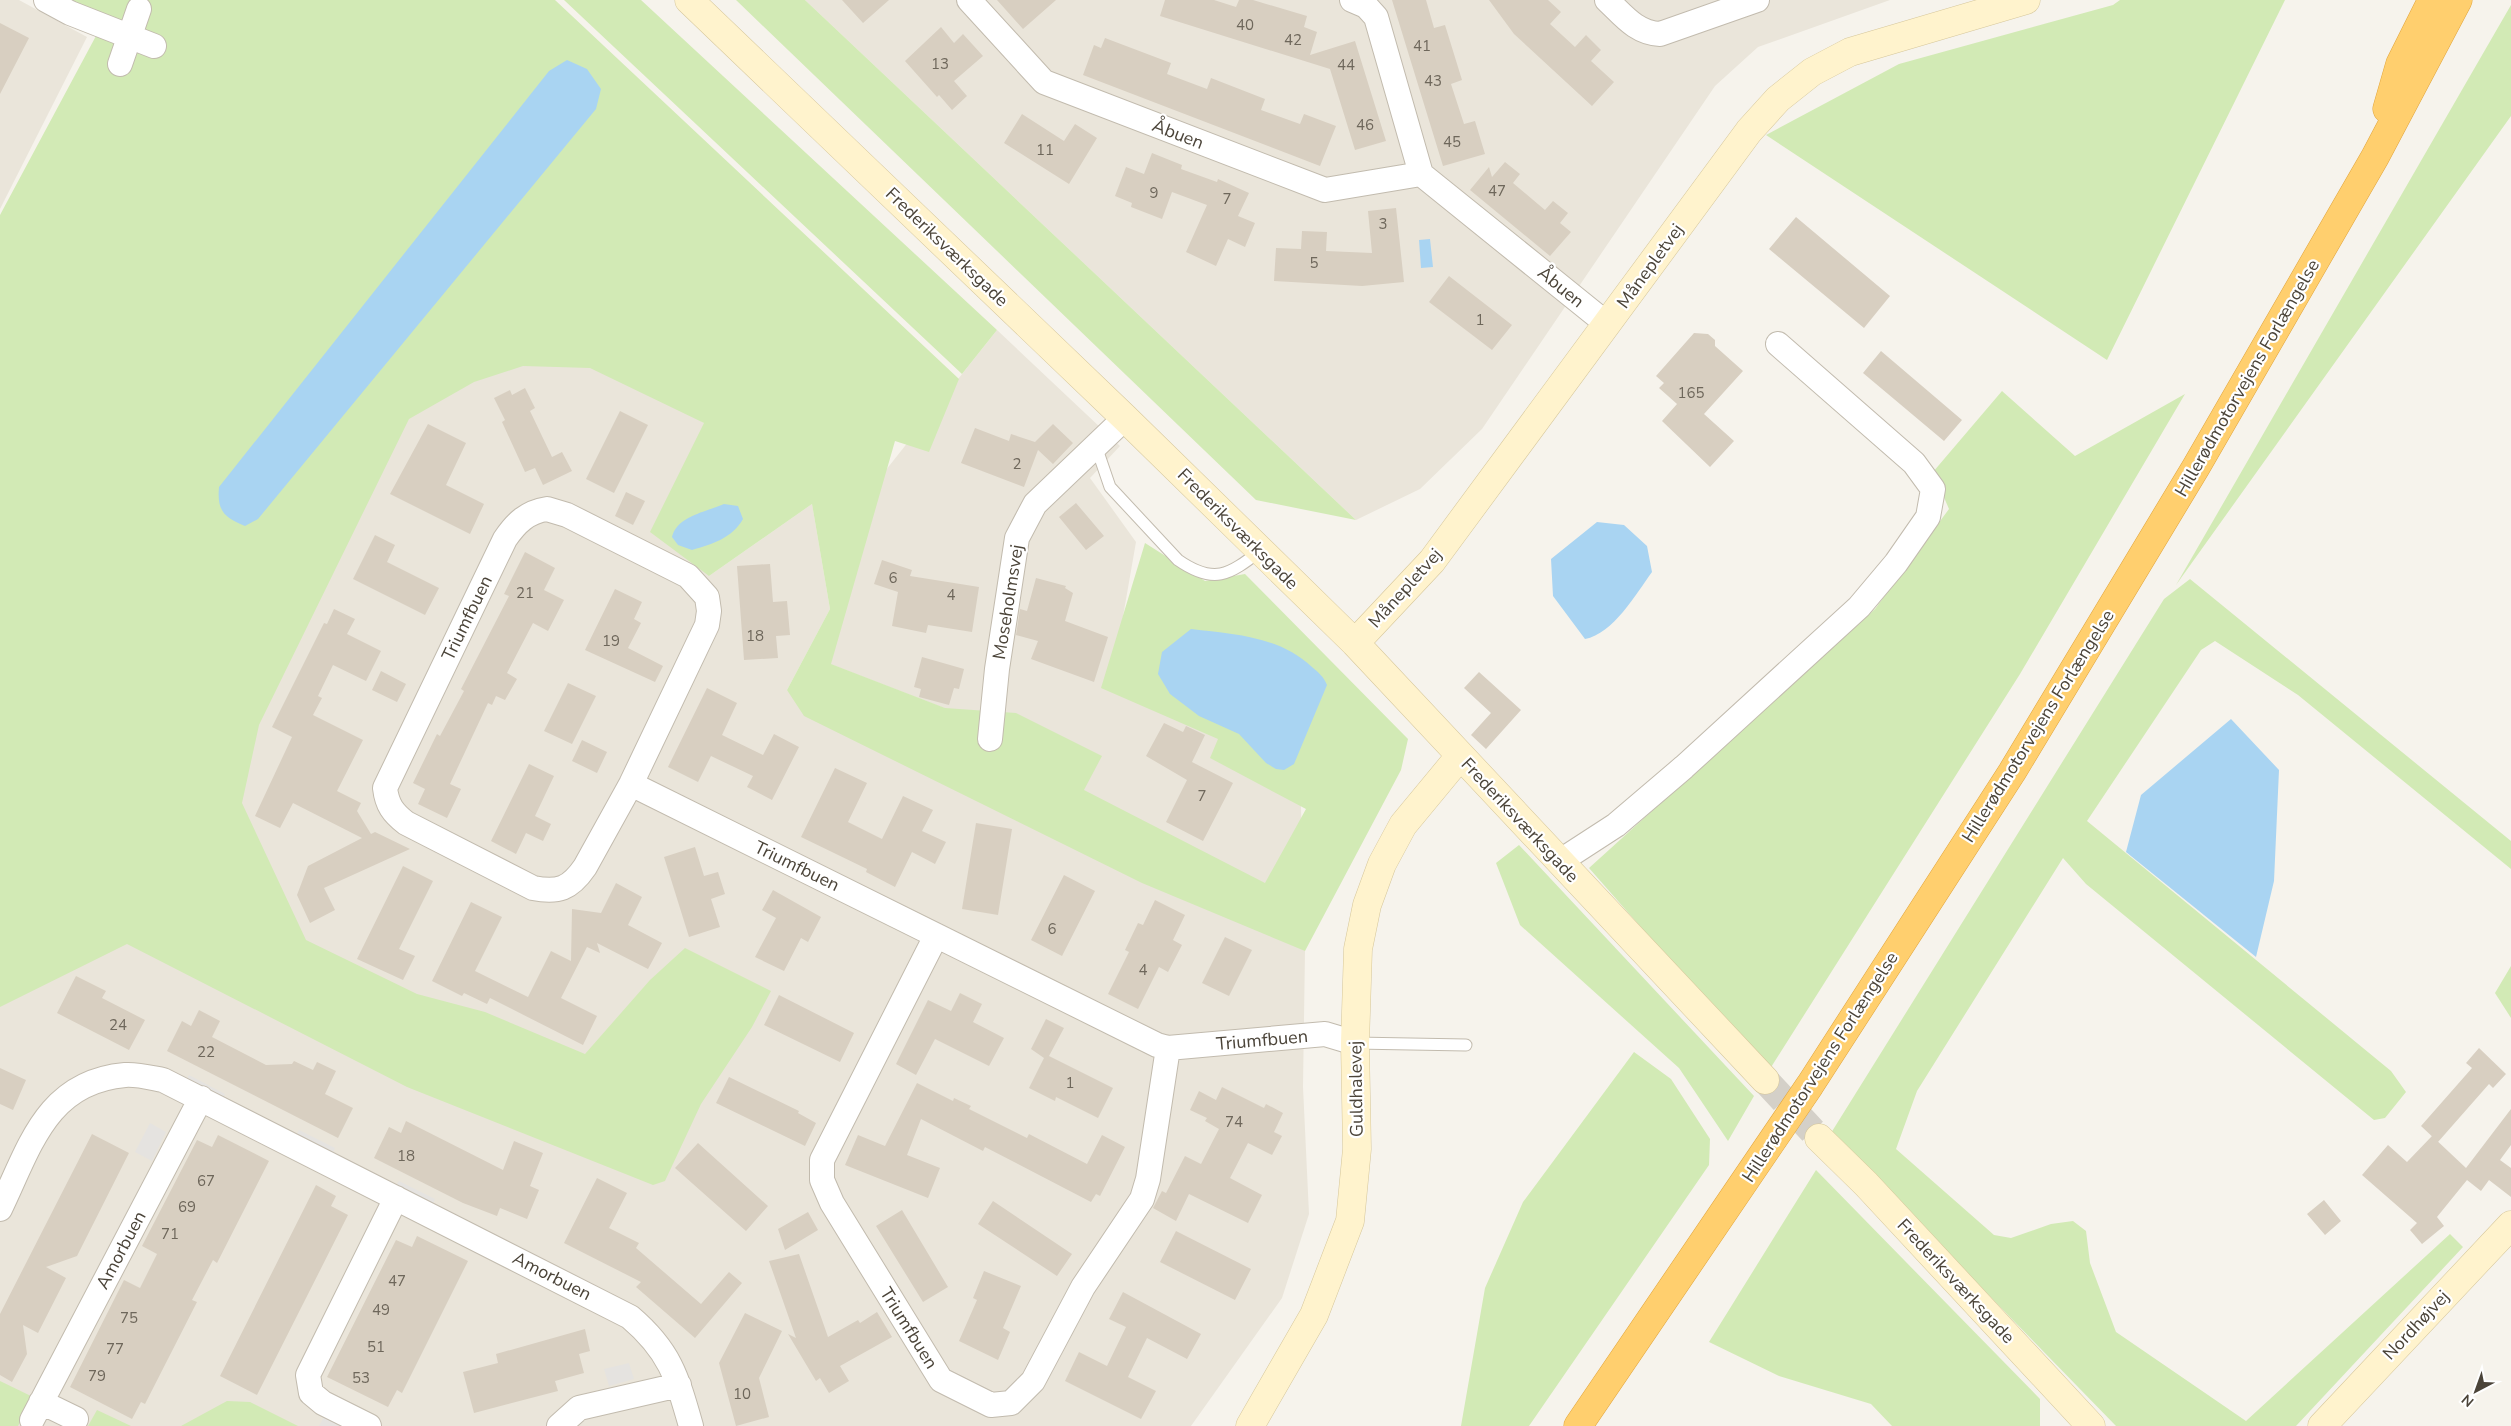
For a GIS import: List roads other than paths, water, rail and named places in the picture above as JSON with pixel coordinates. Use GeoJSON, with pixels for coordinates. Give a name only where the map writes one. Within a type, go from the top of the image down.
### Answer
{"type":"FeatureCollection","features":[{"type":"Feature","properties":{"kind":"highway"},"geometry":{"type":"LineString","coordinates":[[2375,157],[2400,64],[2432,0]]}},
{"type":"Feature","properties":{"kind":"highway","name":"Hillerødmotorvejens Forlængelse"},"geometry":{"type":"LineString","coordinates":[[1578,1426],[1810,1085],[2012,772],[2196,467],[2375,157],[2458,0]]}},
{"type":"Feature","properties":{"kind":"street"},"geometry":{"type":"LineString","coordinates":[[46,0],[70,13],[154,46]]}},
{"type":"Feature","properties":{"kind":"street","name":"Frederiksværksgade"},"geometry":{"type":"LineString","coordinates":[[689,0],[1125,418],[1355,643],[1765,1080]]}},
{"type":"Feature","properties":{"kind":"street","name":"Åbuen"},"geometry":{"type":"LineString","coordinates":[[969,0],[1044,82],[1325,190],[1421,174],[1607,324]]}},
{"type":"Feature","properties":{"kind":"street"},"geometry":{"type":"LineString","coordinates":[[1352,0],[1366,6],[1376,17],[1421,174]]}},
{"type":"Feature","properties":{"kind":"street"},"geometry":{"type":"LineString","coordinates":[[1607,0],[1637,28],[1647,34],[1660,34],[1757,0]]}},
{"type":"Feature","properties":{"kind":"street","name":"Månepletvej"},"geometry":{"type":"LineString","coordinates":[[1355,643],[1432,561],[1749,131],[1778,99],[1812,72],[1850,52],[2026,0]]}},
{"type":"Feature","properties":{"kind":"street"},"geometry":{"type":"LineString","coordinates":[[120,64],[139,9]]}},
{"type":"Feature","properties":{"kind":"street"},"geometry":{"type":"LineString","coordinates":[[1559,862],[1616,825],[1678,773],[1859,607],[1896,563],[1928,517],[1933,488],[1914,463],[1778,344]]}},
{"type":"Feature","properties":{"kind":"street","name":"Moseholmsvej"},"geometry":{"type":"LineString","coordinates":[[990,739],[997,669],[1017,538],[1035,504],[1125,418]]}},
{"type":"Feature","properties":{"kind":"street","name":"Triumfbuen"},"geometry":{"type":"LineString","coordinates":[[547,509],[568,515],[688,576],[707,597],[710,612],[707,625],[631,784],[577,879],[566,887],[550,891],[533,888],[406,823],[386,803],[385,788],[390,774],[506,540],[515,525],[537,510],[547,509]]}},
{"type":"Feature","properties":{"kind":"street","name":"Guldhalevej"},"geometry":{"type":"LineString","coordinates":[[1250,1426],[1314,1315],[1350,1221],[1357,1149],[1355,1043],[1358,949],[1367,905],[1382,864],[1404,824],[1460,756]]}},
{"type":"Feature","properties":{"kind":"street","name":"Triumfbuen"},"geometry":{"type":"LineString","coordinates":[[631,784],[1146,1041],[1168,1048],[1325,1034],[1355,1043]]}},
{"type":"Feature","properties":{"kind":"street","name":"Triumfbuen"},"geometry":{"type":"LineString","coordinates":[[936,936],[822,1160],[822,1180],[832,1203],[941,1380],[991,1406],[1011,1403],[1033,1381],[1083,1288],[1142,1199],[1148,1179],[1168,1048]]}},
{"type":"Feature","properties":{"kind":"street","name":"Amorbuen"},"geometry":{"type":"LineString","coordinates":[[0,1209],[49,1113],[77,1090],[94,1080],[127,1074],[163,1080],[630,1317],[652,1335],[667,1358],[679,1385],[691,1426]]}},
{"type":"Feature","properties":{"kind":"street","name":"Amorbuen"},"geometry":{"type":"LineString","coordinates":[[76,1419],[37,1411],[201,1098]]}},
{"type":"Feature","properties":{"kind":"street","name":"Frederiksværksgade"},"geometry":{"type":"LineString","coordinates":[[1819,1138],[1866,1184],[2091,1426]]}},
{"type":"Feature","properties":{"kind":"street"},"geometry":{"type":"LineString","coordinates":[[369,1426],[311,1393],[308,1375],[396,1198]]}},
{"type":"Feature","properties":{"kind":"street","name":"Nordhøjvej"},"geometry":{"type":"LineString","coordinates":[[2322,1426],[2511,1225]]}},
{"type":"Feature","properties":{"kind":"street"},"geometry":{"type":"LineString","coordinates":[[559,1426],[579,1408],[679,1385]]}},
{"type":"Feature","properties":{"kind":"lane"},"geometry":{"type":"LineString","coordinates":[[1096,446],[1110,487],[1178,560],[1188,567],[1209,574],[1227,574],[1260,551]]}},
{"type":"Feature","properties":{"kind":"lane"},"geometry":{"type":"LineString","coordinates":[[1355,1043],[1466,1044]]}},
{"type":"Feature","properties":{"kind":"water"},"geometry":{"type":"Polygon","coordinates":[[[567,60],[587,69],[601,89],[596,109],[258,519],[245,526],[231,519],[223,512],[219,502],[219,487],[549,71],[567,60]]]}},
{"type":"Feature","properties":{"kind":"water"},"geometry":{"type":"Polygon","coordinates":[[[1430,239],[1433,267],[1421,268],[1419,240],[1430,239]]]}},
{"type":"Feature","properties":{"kind":"water"},"geometry":{"type":"Polygon","coordinates":[[[724,504],[738,506],[743,519],[739,526],[728,536],[692,550],[678,545],[672,537],[680,524],[686,519],[724,504]]]}},
{"type":"Feature","properties":{"kind":"water"},"geometry":{"type":"Polygon","coordinates":[[[1597,522],[1624,525],[1647,546],[1652,572],[1623,612],[1605,630],[1585,639],[1553,596],[1551,559],[1597,522]]]}},
{"type":"Feature","properties":{"kind":"water"},"geometry":{"type":"Polygon","coordinates":[[[1191,629],[1239,635],[1270,643],[1299,657],[1323,677],[1327,685],[1294,764],[1284,770],[1276,769],[1266,763],[1239,734],[1199,716],[1170,694],[1158,674],[1162,652],[1191,629]]]}},
{"type":"Feature","properties":{"kind":"water"},"geometry":{"type":"Polygon","coordinates":[[[2231,719],[2279,770],[2274,881],[2256,957],[2126,852],[2141,795],[2231,719]]]}},
{"type":"Feature","properties":{"kind":"tunnel"},"geometry":{"type":"LineString","coordinates":[[1765,1080],[1819,1138]]}}]}
